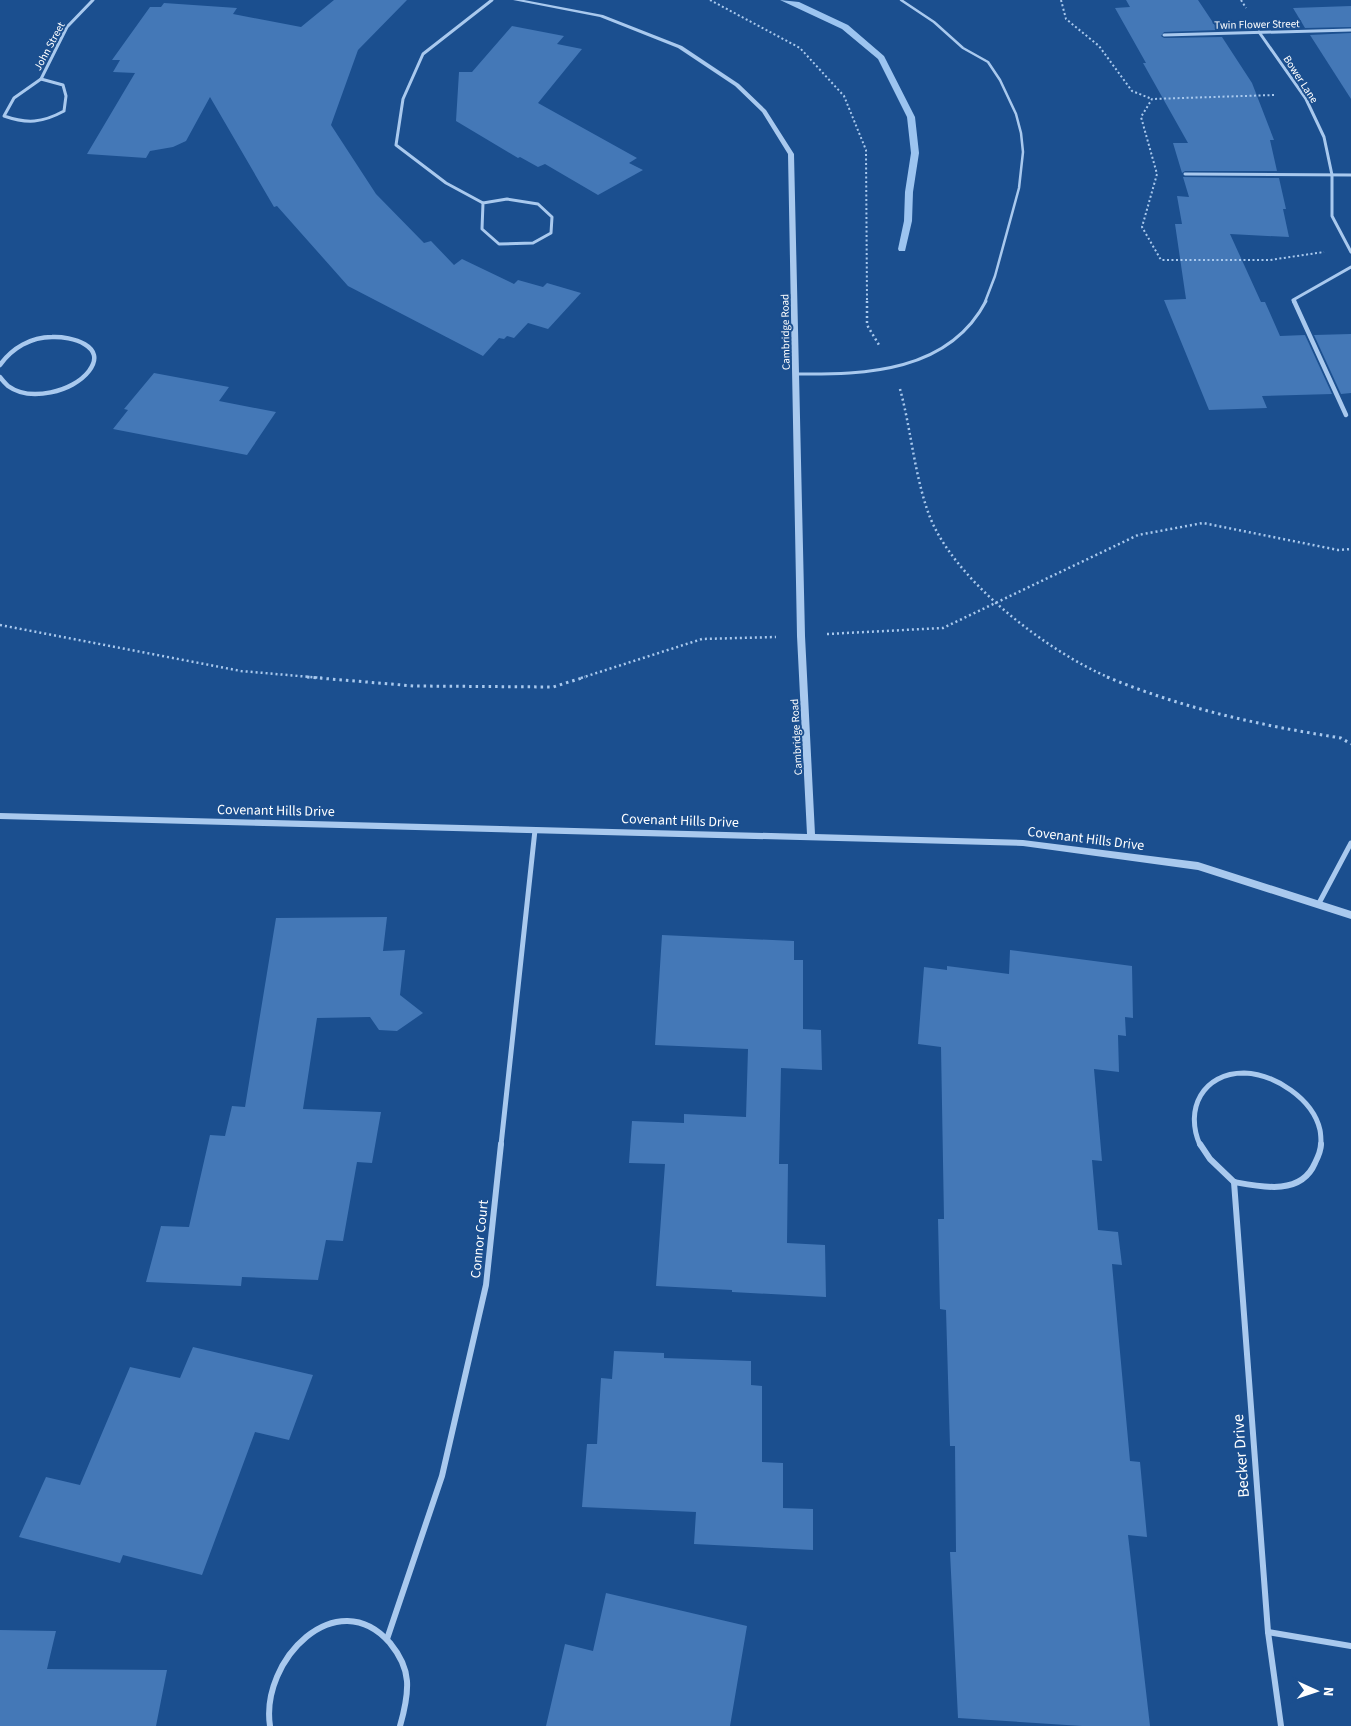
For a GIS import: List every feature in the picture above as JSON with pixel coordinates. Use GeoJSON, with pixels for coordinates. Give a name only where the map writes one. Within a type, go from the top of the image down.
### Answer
{"type":"FeatureCollection","features":[{"type":"Feature","properties":{"kind":"street","name":"John Street"},"geometry":{"type":"LineString","coordinates":[[41,79],[62,85],[66,96],[64,111],[46,122],[21,123],[4,116],[14,98],[41,79],[67,27],[93,0]]}},
{"type":"Feature","properties":{"kind":"street"},"geometry":{"type":"LineString","coordinates":[[483,203],[482,229],[499,244],[533,244],[551,233],[552,217],[538,204],[507,199],[483,203],[446,183],[396,145],[403,100],[423,54],[492,0]]}},
{"type":"Feature","properties":{"kind":"street","name":"Cambridge Road"},"geometry":{"type":"LineString","coordinates":[[516,0],[602,16],[680,47],[737,85],[764,111],[791,154],[801,636],[811,837]]}},
{"type":"Feature","properties":{"kind":"street","name":"Twin Flower Street"},"geometry":{"type":"LineString","coordinates":[[1164,35],[1351,30]]}},
{"type":"Feature","properties":{"kind":"street","name":"Bower Lane"},"geometry":{"type":"LineString","coordinates":[[1259,32],[1306,99],[1324,137],[1332,175],[1332,216],[1351,252]]}},
{"type":"Feature","properties":{"kind":"street"},"geometry":{"type":"LineString","coordinates":[[1185,174],[1351,175]]}},
{"type":"Feature","properties":{"kind":"street"},"geometry":{"type":"LineString","coordinates":[[1346,415],[1293,300],[1351,267]]}},
{"type":"Feature","properties":{"kind":"street"},"geometry":{"type":"LineString","coordinates":[[0,365],[6,356],[16,348],[30,341],[54,337],[76,339],[87,345],[93,352],[94,360],[90,370],[70,386],[40,394],[13,390],[4,384],[0,377]]}},
{"type":"Feature","properties":{"kind":"street","name":"Covenant Hills Drive"},"geometry":{"type":"LineString","coordinates":[[0,816],[1023,843],[1198,866],[1351,915]]}},
{"type":"Feature","properties":{"kind":"street","name":"Connor Court"},"geometry":{"type":"LineString","coordinates":[[387,1639],[442,1476],[486,1285],[535,830]]}},
{"type":"Feature","properties":{"kind":"street"},"geometry":{"type":"LineString","coordinates":[[1318,904],[1351,843]]}},
{"type":"Feature","properties":{"kind":"street"},"geometry":{"type":"LineString","coordinates":[[1252,1074],[1276,1081],[1291,1090],[1298,1095],[1314,1115],[1322,1138],[1319,1159],[1307,1176],[1287,1186],[1262,1188],[1234,1182],[1214,1164],[1199,1144],[1192,1121],[1196,1100],[1208,1084],[1228,1075],[1252,1074]]}},
{"type":"Feature","properties":{"kind":"street","name":"Becker Drive"},"geometry":{"type":"LineString","coordinates":[[1234,1182],[1268,1632],[1281,1726]]}},
{"type":"Feature","properties":{"kind":"street"},"geometry":{"type":"LineString","coordinates":[[270,1726],[268,1708],[273,1682],[285,1658],[302,1638],[324,1626],[347,1622],[368,1627],[387,1639],[400,1657],[407,1679],[406,1704],[400,1726]]}},
{"type":"Feature","properties":{"kind":"street"},"geometry":{"type":"LineString","coordinates":[[1268,1632],[1351,1646]]}},
{"type":"Feature","properties":{"kind":"lane"},"geometry":{"type":"LineString","coordinates":[[795,374],[858,374],[892,367],[919,358],[949,344],[969,328],[981,314],[990,295],[1015,206],[1024,154],[1023,134],[1014,106],[1002,82],[985,60],[961,47],[937,25],[900,0]]}},
{"type":"Feature","properties":{"kind":"path"},"geometry":{"type":"LineString","coordinates":[[710,0],[800,48],[844,96],[866,150],[868,234],[867,325],[892,367],[905,407],[917,478],[935,530],[965,571],[996,603],[1063,654],[1114,681],[1187,708],[1264,727],[1341,738],[1351,744]]}},
{"type":"Feature","properties":{"kind":"path"},"geometry":{"type":"LineString","coordinates":[[1061,0],[1066,19],[1099,46],[1132,91],[1152,99]]}},
{"type":"Feature","properties":{"kind":"path"},"geometry":{"type":"LineString","coordinates":[[0,625],[241,671],[414,686],[553,687],[702,639],[801,636],[943,628],[1138,535],[1203,523],[1338,550],[1351,549]]}},
{"type":"Feature","properties":{"kind":"building"},"geometry":{"type":"Polygon","coordinates":[[[334,0],[407,0],[358,50],[331,125],[376,194],[424,243],[431,241],[454,265],[462,259],[514,284],[518,280],[543,287],[547,283],[581,293],[548,329],[528,323],[514,338],[507,336],[504,339],[499,338],[483,356],[348,286],[277,206],[274,207],[210,97],[186,141],[173,147],[150,151],[146,158],[87,154],[135,73],[113,72],[120,60],[112,60],[150,7],[161,7],[164,3],[237,8],[233,14],[301,27],[334,0]]]}},
{"type":"Feature","properties":{"kind":"building"},"geometry":{"type":"Polygon","coordinates":[[[1126,0],[1198,0],[1218,30],[1164,32],[1161,36],[1164,38],[1222,37],[1252,83],[1274,140],[1270,140],[1277,171],[1185,171],[1182,173],[1173,143],[1188,143],[1143,63],[1146,63],[1115,8],[1130,7],[1126,0]]]}},
{"type":"Feature","properties":{"kind":"building"},"geometry":{"type":"Polygon","coordinates":[[[1351,6],[1351,27],[1305,28],[1293,8],[1351,6]]]}},
{"type":"Feature","properties":{"kind":"building"},"geometry":{"type":"Polygon","coordinates":[[[512,26],[564,36],[557,44],[582,49],[538,103],[637,158],[629,163],[643,170],[598,195],[545,164],[538,167],[520,157],[518,158],[456,121],[459,72],[472,72],[512,26]]]}},
{"type":"Feature","properties":{"kind":"building"},"geometry":{"type":"Polygon","coordinates":[[[1351,33],[1351,99],[1310,35],[1351,33]]]}},
{"type":"Feature","properties":{"kind":"building"},"geometry":{"type":"Polygon","coordinates":[[[1183,177],[1279,178],[1286,209],[1283,209],[1289,237],[1230,234],[1261,302],[1265,302],[1280,336],[1305,335],[1332,394],[1262,396],[1267,408],[1209,410],[1164,300],[1186,299],[1175,224],[1182,224],[1177,196],[1189,197],[1183,177]]]}},
{"type":"Feature","properties":{"kind":"building"},"geometry":{"type":"Polygon","coordinates":[[[1351,334],[1351,393],[1341,394],[1314,335],[1351,334]]]}},
{"type":"Feature","properties":{"kind":"building"},"geometry":{"type":"Polygon","coordinates":[[[154,373],[229,387],[219,401],[276,412],[247,455],[113,429],[128,410],[124,409],[154,373]]]}},
{"type":"Feature","properties":{"kind":"building"},"geometry":{"type":"Polygon","coordinates":[[[387,917],[383,951],[405,950],[400,995],[423,1013],[397,1031],[379,1030],[370,1017],[317,1018],[303,1109],[381,1112],[372,1163],[357,1162],[343,1241],[326,1240],[318,1280],[242,1277],[241,1286],[146,1282],[161,1226],[189,1227],[210,1135],[225,1136],[232,1106],[245,1107],[276,918],[387,917]]]}},
{"type":"Feature","properties":{"kind":"building"},"geometry":{"type":"Polygon","coordinates":[[[662,935],[794,941],[794,960],[803,960],[803,1029],[821,1030],[822,1070],[781,1068],[779,1164],[788,1164],[787,1243],[825,1245],[826,1297],[656,1286],[665,1164],[629,1163],[632,1121],[684,1123],[684,1114],[746,1117],[748,1049],[655,1045],[662,935]]]}},
{"type":"Feature","properties":{"kind":"building"},"geometry":{"type":"Polygon","coordinates":[[[1010,950],[1132,966],[1133,1018],[1125,1017],[1126,1036],[1118,1035],[1119,1072],[1094,1069],[1102,1161],[1092,1160],[1098,1230],[1118,1232],[1122,1265],[1112,1264],[1130,1461],[1140,1462],[1147,1537],[1128,1535],[1150,1726],[1082,1726],[958,1718],[950,1552],[956,1552],[955,1446],[950,1446],[946,1310],[940,1309],[938,1219],[944,1219],[941,1047],[918,1044],[924,967],[947,970],[947,966],[1009,974],[1010,950]]]}},
{"type":"Feature","properties":{"kind":"building"},"geometry":{"type":"Polygon","coordinates":[[[193,1347],[313,1375],[289,1440],[255,1432],[202,1575],[123,1555],[120,1563],[19,1537],[46,1477],[80,1485],[130,1367],[180,1378],[193,1347]]]}},
{"type":"Feature","properties":{"kind":"building"},"geometry":{"type":"Polygon","coordinates":[[[614,1351],[664,1353],[664,1358],[751,1361],[751,1385],[762,1386],[762,1462],[783,1463],[783,1508],[813,1509],[813,1550],[694,1544],[696,1512],[582,1507],[587,1444],[597,1444],[601,1378],[612,1379],[614,1351]]]}},
{"type":"Feature","properties":{"kind":"building"},"geometry":{"type":"Polygon","coordinates":[[[606,1593],[747,1626],[730,1726],[546,1726],[565,1644],[593,1651],[606,1593]]]}},
{"type":"Feature","properties":{"kind":"building"},"geometry":{"type":"Polygon","coordinates":[[[0,1630],[56,1631],[47,1669],[167,1670],[156,1726],[0,1726],[0,1630]]]}},
{"type":"Feature","properties":{"kind":"waterway"},"geometry":{"type":"LineString","coordinates":[[784,0],[845,27],[881,58],[911,117],[915,153],[909,192],[908,221],[902,249]]}}]}
